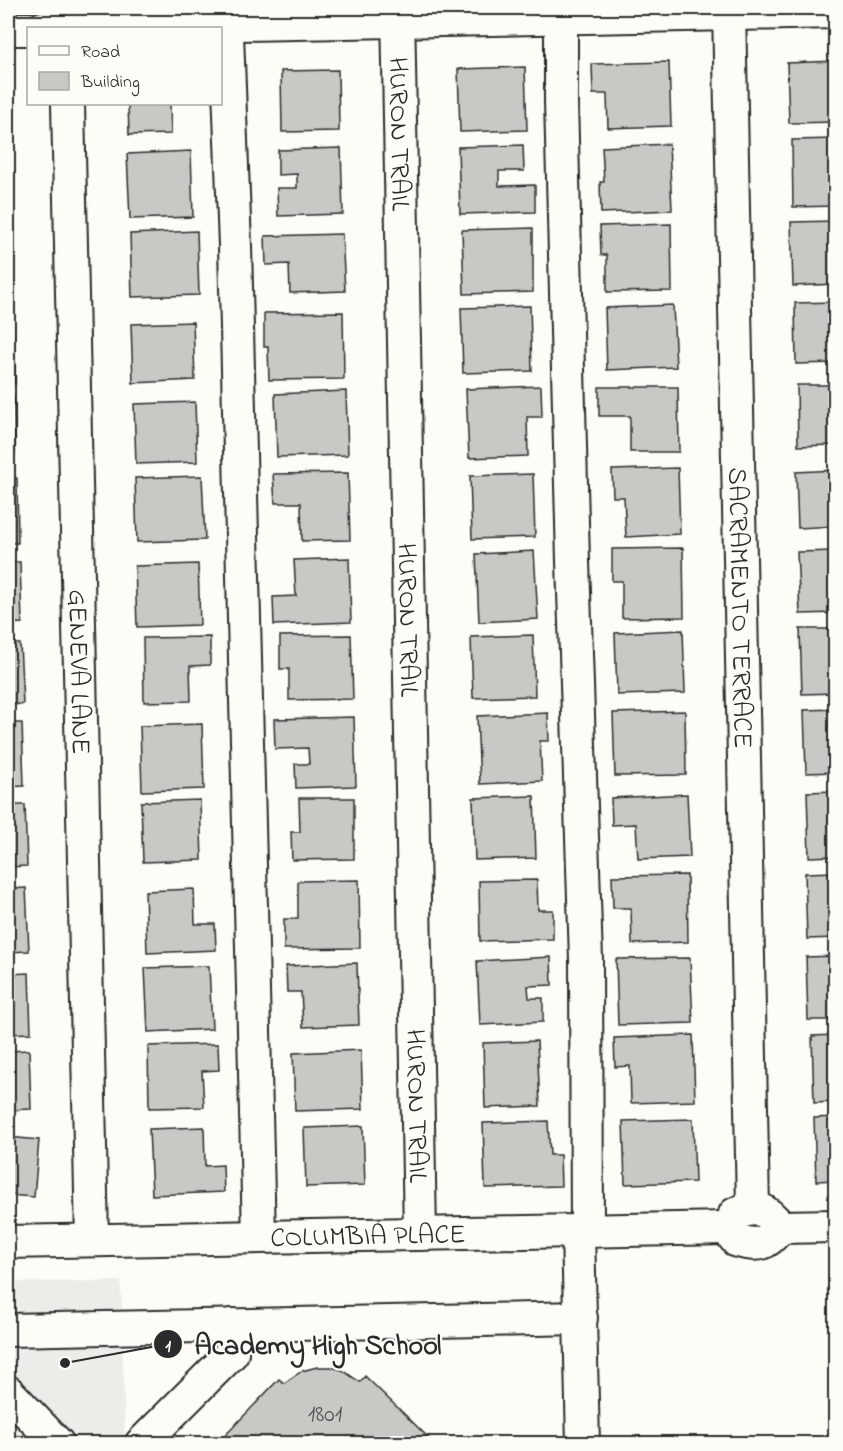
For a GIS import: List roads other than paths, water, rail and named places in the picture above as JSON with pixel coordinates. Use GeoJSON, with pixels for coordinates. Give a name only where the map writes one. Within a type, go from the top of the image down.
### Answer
{"type":"FeatureCollection","features":[{"type":"Feature","properties":{"kind":"street"},"geometry":{"type":"LineString","coordinates":[[66,8],[66,27]]}},
{"type":"Feature","properties":{"kind":"street"},"geometry":{"type":"LineString","coordinates":[[79,27],[226,16],[730,10],[836,12]]}},
{"type":"Feature","properties":{"kind":"street","name":"SACRAMENTO TERRACE"},"geometry":{"type":"LineString","coordinates":[[730,10],[753,1208]]}},
{"type":"Feature","properties":{"kind":"street"},"geometry":{"type":"LineString","coordinates":[[561,13],[561,101],[573,561],[586,960],[581,1318],[583,1443]]}},
{"type":"Feature","properties":{"kind":"street","name":"HURON TRAIL"},"geometry":{"type":"LineString","coordinates":[[398,15],[420,1234]]}},
{"type":"Feature","properties":{"kind":"street"},"geometry":{"type":"LineString","coordinates":[[226,16],[235,246],[259,1237]]}},
{"type":"Feature","properties":{"kind":"street"},"geometry":{"type":"LineString","coordinates":[[8,29],[27,29]]}},
{"type":"Feature","properties":{"kind":"street","name":"GENEVA LANE"},"geometry":{"type":"LineString","coordinates":[[68,105],[92,1240]]}},
{"type":"Feature","properties":{"kind":"street"},"geometry":{"type":"LineString","coordinates":[[753,1208],[770,1213],[780,1227],[771,1239],[754,1245],[736,1241],[727,1228],[735,1213],[753,1208]]}},
{"type":"Feature","properties":{"kind":"street"},"geometry":{"type":"LineString","coordinates":[[780,1227],[836,1226]]}},
{"type":"Feature","properties":{"kind":"street","name":"COLUMBIA PLACE"},"geometry":{"type":"LineString","coordinates":[[8,1242],[727,1228]]}},
{"type":"Feature","properties":{"kind":"street"},"geometry":{"type":"LineString","coordinates":[[8,1330],[581,1318]]}},
{"type":"Feature","properties":{"kind":"street"},"geometry":{"type":"LineString","coordinates":[[141,1443],[232,1353],[232,1325]]}},
{"type":"Feature","properties":{"kind":"street"},"geometry":{"type":"LineString","coordinates":[[8,1392],[58,1443]]}},
{"type":"Feature","properties":{"kind":"place","name":"Academy High School"},"geometry":{"type":"Point","coordinates":[65,1363]}}]}
